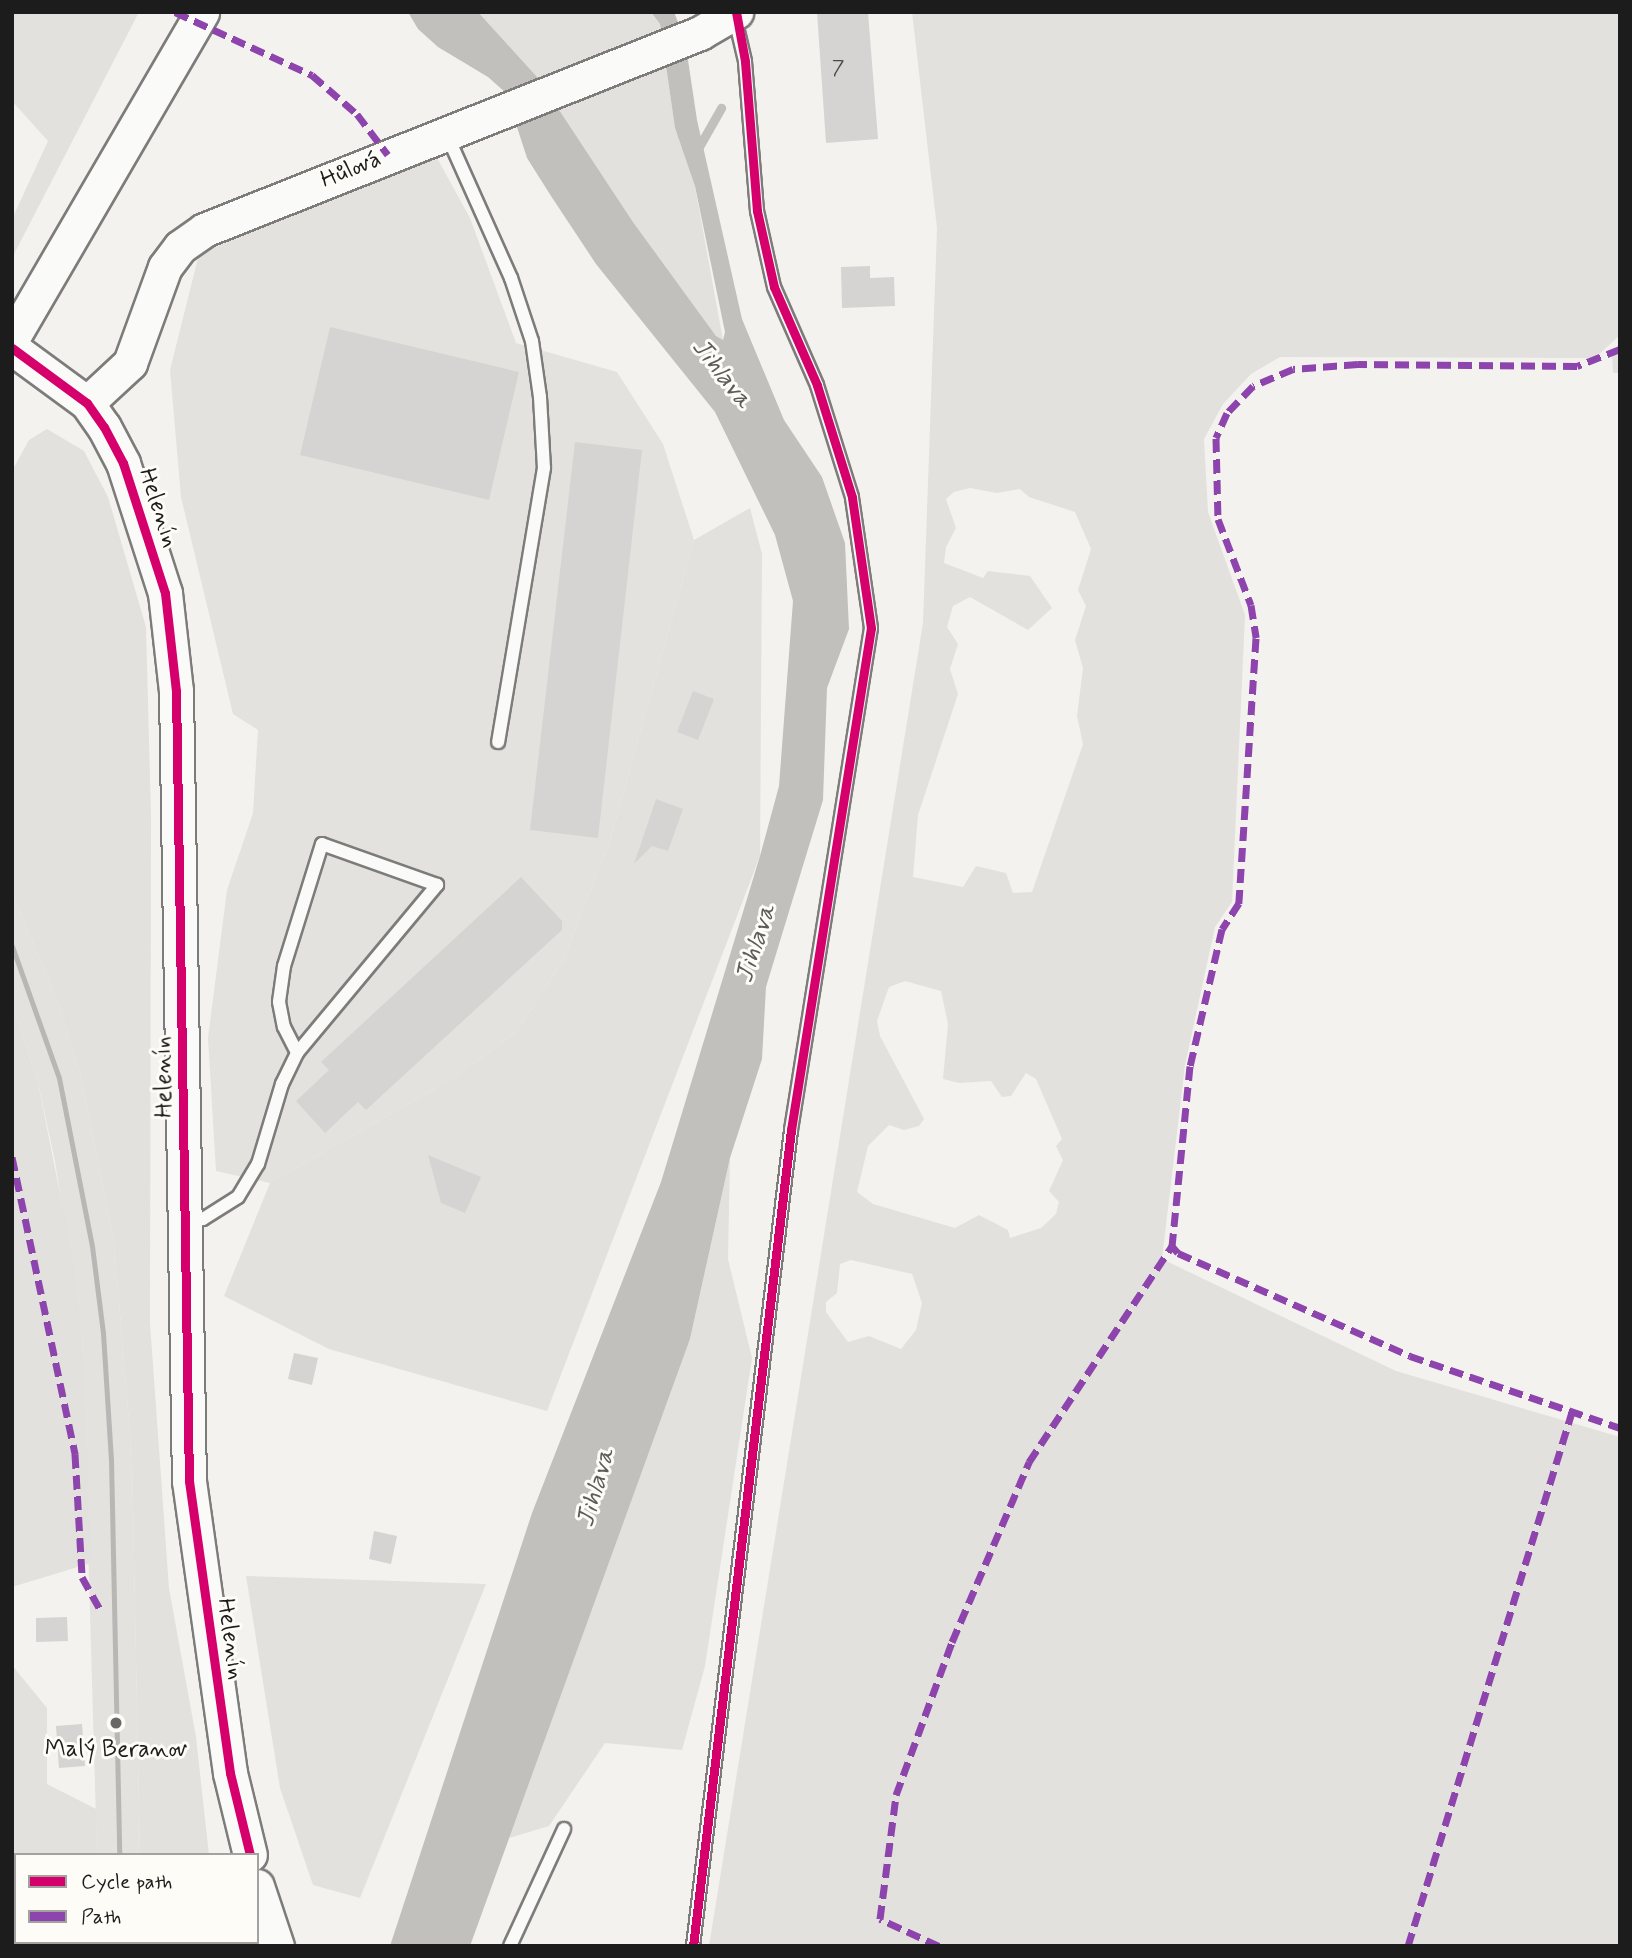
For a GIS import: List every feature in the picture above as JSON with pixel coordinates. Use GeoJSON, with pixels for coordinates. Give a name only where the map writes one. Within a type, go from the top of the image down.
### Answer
{"type":"FeatureCollection","features":[{"type":"Feature","properties":{"kind":"street"},"geometry":{"type":"LineString","coordinates":[[12,339],[202,12]]}},
{"type":"Feature","properties":{"kind":"street","name":"Hůlová"},"geometry":{"type":"LineString","coordinates":[[87,403],[130,363],[165,267],[180,247],[204,230],[700,33],[735,13]]}},
{"type":"Feature","properties":{"kind":"street","name":"Helenín"},"geometry":{"type":"LineString","coordinates":[[12,348],[87,403],[122,463],[165,593],[176,691],[187,1222],[189,1481],[230,1773],[250,1853]]}},
{"type":"Feature","properties":{"kind":"street"},"geometry":{"type":"LineString","coordinates":[[259,1899],[276,1946]]}},
{"type":"Feature","properties":{"kind":"lane"},"geometry":{"type":"LineString","coordinates":[[694,1946],[791,1130],[871,628],[852,498],[817,385],[774,287],[757,211],[745,61],[735,13]]}},
{"type":"Feature","properties":{"kind":"lane"},"geometry":{"type":"LineString","coordinates":[[446,132],[511,278],[532,341],[540,397],[544,468],[498,742]]}},
{"type":"Feature","properties":{"kind":"lane"},"geometry":{"type":"LineString","coordinates":[[187,1222],[203,1219],[239,1197],[258,1164],[282,1084],[297,1053],[437,885],[322,844],[284,966],[279,1002],[284,1027],[297,1053]]}},
{"type":"Feature","properties":{"kind":"lane"},"geometry":{"type":"LineString","coordinates":[[510,1946],[564,1829]]}},
{"type":"Feature","properties":{"kind":"shaded area"},"geometry":{"type":"Polygon","coordinates":[[[12,12],[139,12],[12,258],[12,219],[48,141],[12,101],[12,12]]]}},
{"type":"Feature","properties":{"kind":"shaded area"},"geometry":{"type":"Polygon","coordinates":[[[478,12],[651,12],[660,24],[675,128],[694,181],[723,340],[716,336],[633,222],[538,78],[478,12]]]}},
{"type":"Feature","properties":{"kind":"shaded area"},"geometry":{"type":"Polygon","coordinates":[[[912,12],[1620,12],[1620,335],[1595,358],[1280,357],[1251,374],[1223,404],[1204,439],[1208,512],[1245,615],[1232,902],[1215,927],[1185,1065],[1162,1259],[1396,1371],[1620,1437],[1620,1946],[709,1946],[923,623],[937,228],[912,12]],[[970,488],[954,492],[946,499],[956,528],[946,547],[944,563],[983,578],[988,571],[1030,576],[1052,608],[1028,630],[970,597],[953,606],[947,627],[958,644],[950,669],[958,694],[918,815],[913,877],[963,887],[976,866],[1006,873],[1013,893],[1032,892],[1083,744],[1077,716],[1083,668],[1075,640],[1086,606],[1078,590],[1091,549],[1075,512],[1029,497],[1020,489],[997,493],[970,488]],[[905,981],[889,987],[877,1021],[880,1036],[924,1119],[919,1126],[904,1130],[889,1125],[868,1146],[857,1192],[873,1204],[955,1228],[979,1215],[1008,1230],[1010,1238],[1041,1228],[1056,1214],[1059,1202],[1049,1191],[1063,1160],[1056,1146],[1062,1139],[1036,1079],[1026,1073],[1011,1096],[1002,1097],[991,1081],[959,1083],[943,1079],[948,1024],[941,991],[905,981]],[[851,1260],[840,1264],[837,1293],[826,1302],[826,1312],[848,1342],[869,1336],[901,1349],[916,1330],[922,1303],[912,1274],[851,1260]]]}},
{"type":"Feature","properties":{"kind":"shaded area"},"geometry":{"type":"Polygon","coordinates":[[[436,156],[470,218],[516,343],[617,372],[663,444],[694,540],[610,841],[563,961],[516,1032],[454,1078],[270,1183],[216,1171],[208,1038],[227,890],[253,813],[258,730],[233,714],[181,497],[170,370],[199,254],[436,156]]]}},
{"type":"Feature","properties":{"kind":"shaded area"},"geometry":{"type":"Polygon","coordinates":[[[1620,341],[1620,373],[1613,373],[1612,356],[1620,341]]]}},
{"type":"Feature","properties":{"kind":"shaded area"},"geometry":{"type":"Polygon","coordinates":[[[47,429],[84,451],[108,497],[146,627],[151,815],[150,1323],[169,1588],[196,1737],[209,1853],[140,1853],[132,1458],[114,1242],[80,1072],[59,1004],[12,893],[12,471],[29,440],[47,429]]]}},
{"type":"Feature","properties":{"kind":"shaded area"},"geometry":{"type":"Polygon","coordinates":[[[750,508],[762,554],[760,856],[547,1411],[329,1349],[224,1296],[270,1183],[454,1078],[516,1032],[563,961],[610,841],[694,540],[750,508]]]}},
{"type":"Feature","properties":{"kind":"shaded area"},"geometry":{"type":"Polygon","coordinates":[[[12,893],[59,1004],[80,1072],[114,1242],[132,1458],[140,1853],[97,1853],[82,1335],[55,1161],[38,1083],[12,1003],[12,893]]]}},
{"type":"Feature","properties":{"kind":"shaded area"},"geometry":{"type":"Polygon","coordinates":[[[12,1003],[38,1083],[71,1249],[82,1335],[91,1563],[12,1587],[12,1003]]]}},
{"type":"Feature","properties":{"kind":"shaded area"},"geometry":{"type":"Polygon","coordinates":[[[730,1158],[728,1259],[752,1358],[705,1666],[682,1750],[605,1743],[549,1826],[509,1838],[690,1339],[730,1158]]]}},
{"type":"Feature","properties":{"kind":"shaded area"},"geometry":{"type":"Polygon","coordinates":[[[246,1576],[486,1584],[360,1898],[313,1885],[280,1788],[246,1576]]]}},
{"type":"Feature","properties":{"kind":"shaded area"},"geometry":{"type":"Polygon","coordinates":[[[12,1665],[47,1708],[47,1784],[96,1809],[97,1853],[14,1853],[14,1944],[99,1946],[12,1946],[12,1665]]]}},
{"type":"Feature","properties":{"kind":"water","name":"Jihlava"},"geometry":{"type":"Polygon","coordinates":[[[408,12],[478,12],[538,78],[633,222],[716,336],[723,340],[725,332],[695,186],[675,128],[660,24],[651,12],[674,12],[685,40],[697,120],[742,319],[784,420],[822,477],[845,543],[849,629],[827,688],[823,800],[766,987],[762,1059],[730,1158],[690,1339],[470,1946],[390,1946],[532,1513],[661,1182],[760,856],[779,786],[793,601],[775,535],[715,412],[596,264],[551,196],[527,158],[506,93],[488,77],[438,47],[418,29],[408,12]]]}},
{"type":"Feature","properties":{"kind":"building"},"geometry":{"type":"Polygon","coordinates":[[[817,12],[868,12],[878,139],[826,143],[817,12]]]}},
{"type":"Feature","properties":{"kind":"building"},"geometry":{"type":"Polygon","coordinates":[[[870,266],[870,278],[894,277],[895,306],[842,308],[841,267],[870,266]]]}},
{"type":"Feature","properties":{"kind":"building"},"geometry":{"type":"Polygon","coordinates":[[[330,327],[519,372],[489,500],[300,455],[330,327]]]}},
{"type":"Feature","properties":{"kind":"building"},"geometry":{"type":"Polygon","coordinates":[[[575,442],[642,450],[598,838],[530,830],[575,442]]]}},
{"type":"Feature","properties":{"kind":"building"},"geometry":{"type":"Polygon","coordinates":[[[693,691],[714,699],[698,740],[677,732],[693,691]]]}},
{"type":"Feature","properties":{"kind":"building"},"geometry":{"type":"Polygon","coordinates":[[[656,799],[683,809],[668,851],[652,846],[634,864],[656,799]]]}},
{"type":"Feature","properties":{"kind":"building"},"geometry":{"type":"Polygon","coordinates":[[[521,877],[562,921],[562,930],[366,1110],[358,1102],[325,1133],[296,1101],[329,1070],[321,1062],[521,877]]]}},
{"type":"Feature","properties":{"kind":"building"},"geometry":{"type":"Polygon","coordinates":[[[428,1155],[481,1177],[465,1213],[441,1203],[428,1155]]]}},
{"type":"Feature","properties":{"kind":"building"},"geometry":{"type":"Polygon","coordinates":[[[294,1353],[318,1358],[312,1385],[288,1379],[294,1353]]]}},
{"type":"Feature","properties":{"kind":"building"},"geometry":{"type":"Polygon","coordinates":[[[374,1531],[397,1536],[391,1564],[369,1559],[374,1531]]]}},
{"type":"Feature","properties":{"kind":"building"},"geometry":{"type":"Polygon","coordinates":[[[67,1617],[68,1641],[36,1642],[36,1618],[67,1617]]]}},
{"type":"Feature","properties":{"kind":"building"},"geometry":{"type":"Polygon","coordinates":[[[82,1724],[85,1766],[59,1768],[56,1726],[82,1724]]]}},
{"type":"Feature","properties":{"kind":"waterway"},"geometry":{"type":"LineString","coordinates":[[696,152],[721,108]]}},
{"type":"Feature","properties":{"kind":"railway"},"geometry":{"type":"LineString","coordinates":[[12,946],[59,1078],[92,1246],[103,1333],[111,1459],[119,1853]]}},
{"type":"Feature","properties":{"kind":"marked path"},"geometry":{"type":"LineString","coordinates":[[175,12],[312,75],[357,114],[388,155]]}},
{"type":"Feature","properties":{"kind":"marked path"},"geometry":{"type":"LineString","coordinates":[[1620,349],[1577,366],[1358,364],[1293,369],[1253,386],[1227,413],[1216,438],[1218,519],[1251,605],[1256,638],[1239,903],[1222,929],[1190,1066],[1172,1246],[1178,1253],[1410,1356],[1620,1428]]}},
{"type":"Feature","properties":{"kind":"marked path"},"geometry":{"type":"LineString","coordinates":[[12,1157],[75,1454],[82,1577],[102,1613]]}},
{"type":"Feature","properties":{"kind":"marked path"},"geometry":{"type":"LineString","coordinates":[[939,1946],[880,1919],[896,1795],[952,1642],[1029,1462],[1172,1246]]}},
{"type":"Feature","properties":{"kind":"marked path"},"geometry":{"type":"LineString","coordinates":[[1408,1946],[1572,1412]]}},
{"type":"Feature","properties":{"kind":"cycle path"},"geometry":{"type":"LineString","coordinates":[[693,1946],[791,1130],[871,628],[852,497],[817,385],[774,287],[757,211],[745,61],[736,12]]}},
{"type":"Feature","properties":{"kind":"cycle path"},"geometry":{"type":"LineString","coordinates":[[12,348],[87,403],[104,427],[123,463],[165,593],[176,691],[189,1481],[230,1773],[250,1853]]}},
{"type":"Feature","properties":{"kind":"place","name":"Malý Beranov"},"geometry":{"type":"Point","coordinates":[116,1723]}}]}
